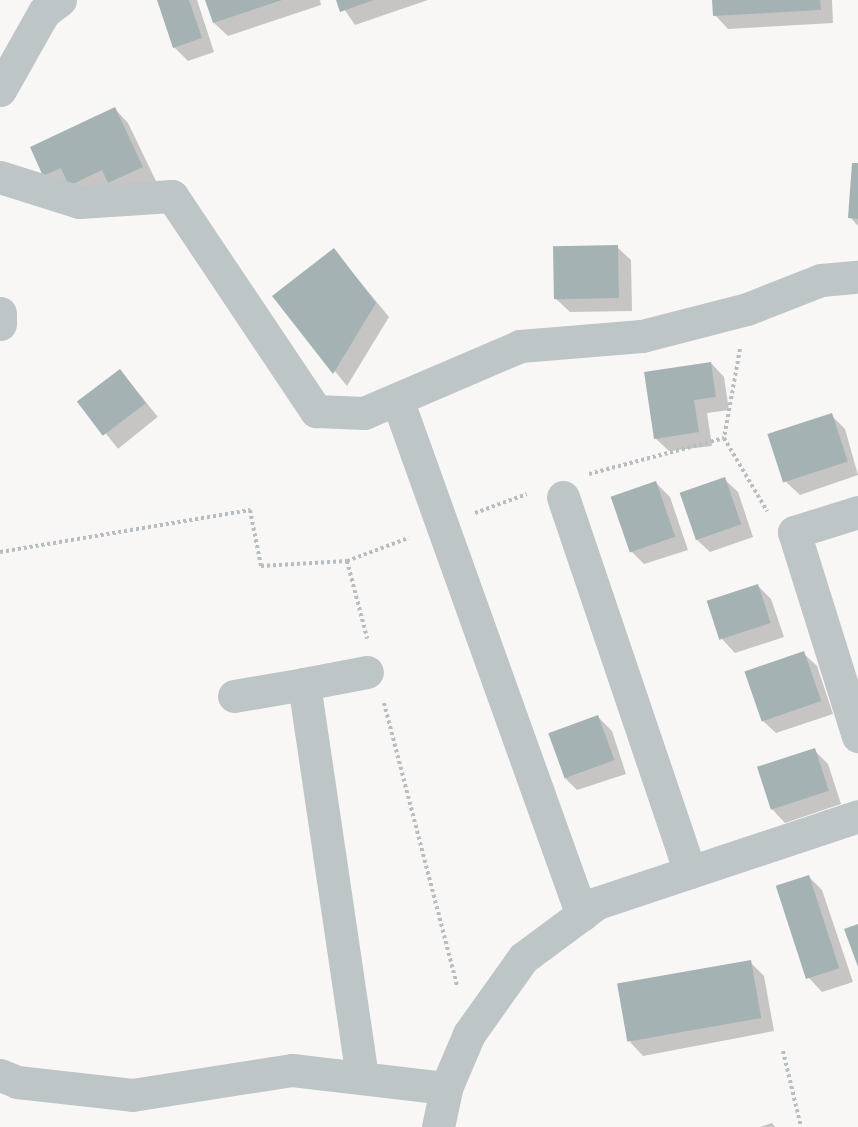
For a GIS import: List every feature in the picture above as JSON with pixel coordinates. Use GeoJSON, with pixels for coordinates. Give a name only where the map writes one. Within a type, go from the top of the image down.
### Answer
{"type":"FeatureCollection","features":[{"type":"Feature","properties":{"kind":"street"},"geometry":{"type":"LineString","coordinates":[[0,90],[44,12],[60,0]]}},
{"type":"Feature","properties":{"kind":"street"},"geometry":{"type":"LineString","coordinates":[[0,177],[79,202],[172,196],[316,411],[364,413],[520,346],[642,336],[747,309],[821,280],[858,277]]}},
{"type":"Feature","properties":{"kind":"street"},"geometry":{"type":"LineString","coordinates":[[0,313],[0,324]]}},
{"type":"Feature","properties":{"kind":"street"},"geometry":{"type":"LineString","coordinates":[[397,399],[582,915]]}},
{"type":"Feature","properties":{"kind":"street"},"geometry":{"type":"LineString","coordinates":[[561,487],[690,872]]}},
{"type":"Feature","properties":{"kind":"street"},"geometry":{"type":"LineString","coordinates":[[858,512],[794,532],[858,736]]}},
{"type":"Feature","properties":{"kind":"street"},"geometry":{"type":"LineString","coordinates":[[234,696],[304,684],[368,657]]}},
{"type":"Feature","properties":{"kind":"street"},"geometry":{"type":"LineString","coordinates":[[304,684],[362,1078]]}},
{"type":"Feature","properties":{"kind":"street"},"geometry":{"type":"LineString","coordinates":[[438,1127],[446,1088],[469,1034],[523,958],[597,903],[858,816]]}},
{"type":"Feature","properties":{"kind":"street"},"geometry":{"type":"LineString","coordinates":[[0,1075],[17,1082],[132,1095],[292,1070],[446,1088]]}},
{"type":"Feature","properties":{"kind":"path"},"geometry":{"type":"LineString","coordinates":[[747,309],[724,438],[775,525],[794,532]]}},
{"type":"Feature","properties":{"kind":"path"},"geometry":{"type":"LineString","coordinates":[[471,515],[724,438]]}},
{"type":"Feature","properties":{"kind":"path"},"geometry":{"type":"LineString","coordinates":[[0,552],[23,553],[250,510],[261,566],[348,561],[415,536]]}},
{"type":"Feature","properties":{"kind":"path"},"geometry":{"type":"LineString","coordinates":[[348,561],[368,657]]}},
{"type":"Feature","properties":{"kind":"path"},"geometry":{"type":"LineString","coordinates":[[383,699],[469,1034]]}},
{"type":"Feature","properties":{"kind":"path"},"geometry":{"type":"LineString","coordinates":[[783,1051],[801,1127]]}},
{"type":"Feature","properties":{"kind":"building"},"geometry":{"type":"Polygon","coordinates":[[[157,0],[189,0],[202,38],[173,48],[157,0]]]}},
{"type":"Feature","properties":{"kind":"building"},"geometry":{"type":"Polygon","coordinates":[[[205,0],[282,0],[213,23],[205,0]]]}},
{"type":"Feature","properties":{"kind":"building"},"geometry":{"type":"Polygon","coordinates":[[[336,0],[374,0],[340,12],[336,0]]]}},
{"type":"Feature","properties":{"kind":"building"},"geometry":{"type":"Polygon","coordinates":[[[712,0],[820,0],[821,10],[713,16],[712,0]]]}},
{"type":"Feature","properties":{"kind":"building"},"geometry":{"type":"Polygon","coordinates":[[[115,107],[143,167],[108,183],[102,170],[69,186],[61,168],[43,176],[30,147],[115,107]]]}},
{"type":"Feature","properties":{"kind":"building"},"geometry":{"type":"Polygon","coordinates":[[[852,163],[858,163],[858,219],[848,218],[852,163]]]}},
{"type":"Feature","properties":{"kind":"building"},"geometry":{"type":"Polygon","coordinates":[[[618,245],[619,298],[554,299],[553,246],[618,245]]]}},
{"type":"Feature","properties":{"kind":"building"},"geometry":{"type":"Polygon","coordinates":[[[334,248],[376,303],[333,374],[272,296],[334,248]]]}},
{"type":"Feature","properties":{"kind":"building"},"geometry":{"type":"Polygon","coordinates":[[[711,362],[716,397],[694,400],[699,432],[654,439],[644,372],[711,362]]]}},
{"type":"Feature","properties":{"kind":"building"},"geometry":{"type":"Polygon","coordinates":[[[120,369],[146,403],[103,436],[77,401],[120,369]]]}},
{"type":"Feature","properties":{"kind":"building"},"geometry":{"type":"Polygon","coordinates":[[[832,413],[848,462],[783,483],[767,434],[832,413]]]}},
{"type":"Feature","properties":{"kind":"building"},"geometry":{"type":"Polygon","coordinates":[[[725,477],[741,524],[696,540],[680,493],[725,477]]]}},
{"type":"Feature","properties":{"kind":"building"},"geometry":{"type":"Polygon","coordinates":[[[656,481],[675,537],[630,552],[611,497],[656,481]]]}},
{"type":"Feature","properties":{"kind":"building"},"geometry":{"type":"Polygon","coordinates":[[[758,584],[771,623],[719,640],[707,601],[758,584]]]}},
{"type":"Feature","properties":{"kind":"building"},"geometry":{"type":"Polygon","coordinates":[[[804,651],[821,701],[762,722],[744,672],[804,651]]]}},
{"type":"Feature","properties":{"kind":"building"},"geometry":{"type":"Polygon","coordinates":[[[598,715],[614,760],[565,778],[548,733],[598,715]]]}},
{"type":"Feature","properties":{"kind":"building"},"geometry":{"type":"Polygon","coordinates":[[[815,748],[829,791],[771,810],[757,767],[815,748]]]}},
{"type":"Feature","properties":{"kind":"building"},"geometry":{"type":"Polygon","coordinates":[[[809,875],[839,968],[806,979],[776,886],[809,875]]]}},
{"type":"Feature","properties":{"kind":"building"},"geometry":{"type":"Polygon","coordinates":[[[858,924],[858,967],[844,929],[858,924]]]}},
{"type":"Feature","properties":{"kind":"building"},"geometry":{"type":"Polygon","coordinates":[[[751,960],[761,1018],[627,1042],[617,984],[751,960]]]}}]}
